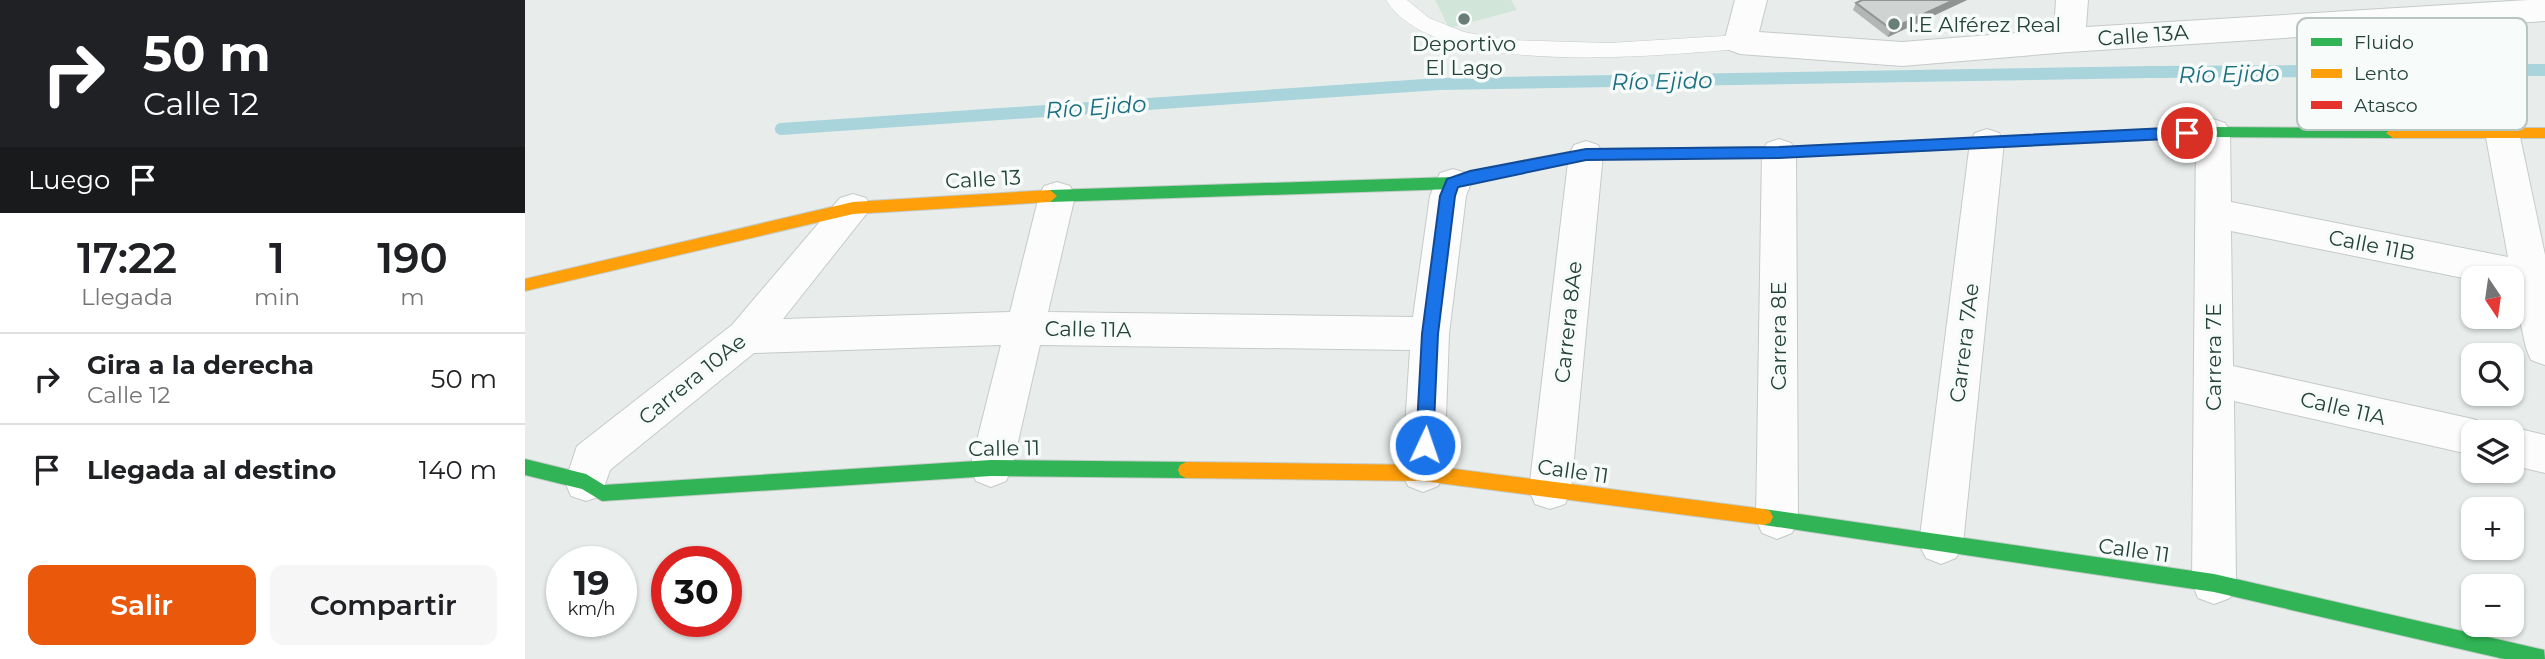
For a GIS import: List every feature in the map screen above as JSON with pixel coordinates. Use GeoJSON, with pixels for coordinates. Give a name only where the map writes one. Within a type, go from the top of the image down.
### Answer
{"type":"FeatureCollection","features":[{"type":"Feature","properties":{"kind":"street"},"geometry":{"type":"LineString","coordinates":[[1740,42],[1751,0]]}},
{"type":"Feature","properties":{"kind":"street"},"geometry":{"type":"LineString","coordinates":[[2069,40],[2072,0]]}},
{"type":"Feature","properties":{"kind":"street","name":"Calle 13A"},"geometry":{"type":"LineString","coordinates":[[1740,42],[1902,54],[2069,40],[2346,11],[2545,10]]}},
{"type":"Feature","properties":{"kind":"street","name":"Calle 13"},"geometry":{"type":"LineString","coordinates":[[525,285],[853,208],[1057,196],[1453,183],[1470,177],[1586,155],[1779,152],[2213,132],[2545,133]]}},
{"type":"Feature","properties":{"kind":"street","name":"Carrera 7E"},"geometry":{"type":"LineString","coordinates":[[2213,132],[2214,583]]}},
{"type":"Feature","properties":{"kind":"street"},"geometry":{"type":"LineString","coordinates":[[2502,132],[2545,348]]}},
{"type":"Feature","properties":{"kind":"street","name":"Carrera 7Ae"},"geometry":{"type":"LineString","coordinates":[[1941,544],[1987,142]]}},
{"type":"Feature","properties":{"kind":"street","name":"Carrera 8E"},"geometry":{"type":"LineString","coordinates":[[1777,520],[1779,152]]}},
{"type":"Feature","properties":{"kind":"street","name":"Carrera 8Ae"},"geometry":{"type":"LineString","coordinates":[[1550,490],[1586,155]]}},
{"type":"Feature","properties":{"kind":"street"},"geometry":{"type":"LineString","coordinates":[[1423,472],[1430,334],[1448,196],[1453,183]]}},
{"type":"Feature","properties":{"kind":"street"},"geometry":{"type":"LineString","coordinates":[[991,468],[1057,196]]}},
{"type":"Feature","properties":{"kind":"street","name":"Carrera 10Ae"},"geometry":{"type":"LineString","coordinates":[[586,482],[592,459],[746,337],[853,208]]}},
{"type":"Feature","properties":{"kind":"street","name":"Calle 11B"},"geometry":{"type":"LineString","coordinates":[[2213,214],[2531,277]]}},
{"type":"Feature","properties":{"kind":"street","name":"Calle 11A"},"geometry":{"type":"LineString","coordinates":[[746,337],[1025,328],[1430,334]]}},
{"type":"Feature","properties":{"kind":"street","name":"Calle 11A"},"geometry":{"type":"LineString","coordinates":[[2213,379],[2461,435]]}},
{"type":"Feature","properties":{"kind":"street"},"geometry":{"type":"LineString","coordinates":[[2524,449],[2545,454]]}},
{"type":"Feature","properties":{"kind":"street","name":"Calle 11"},"geometry":{"type":"LineString","coordinates":[[525,467],[586,482],[602,493],[991,468],[1423,472],[2214,583],[2544,659]]}},
{"type":"Feature","properties":{"kind":"lane"},"geometry":{"type":"LineString","coordinates":[[1395,0],[1407,15],[1443,34],[1522,49],[1599,50],[1740,42]]}},
{"type":"Feature","properties":{"kind":"green space","name":"Deportivo El Lago"},"geometry":{"type":"Polygon","coordinates":[[[1435,0],[1511,0],[1517,10],[1449,28],[1435,0]]]}},
{"type":"Feature","properties":{"kind":"building","name":"I.E Alférez Real"},"geometry":{"type":"Polygon","coordinates":[[[1862,0],[1954,0],[1891,29],[1856,3],[1862,0]]]}},
{"type":"Feature","properties":{"kind":"waterway","name":"Río Ejido"},"geometry":{"type":"LineString","coordinates":[[2527,70],[2545,70]]}},
{"type":"Feature","properties":{"kind":"waterway","name":"Río Ejido"},"geometry":{"type":"LineString","coordinates":[[781,129],[1439,84],[2297,71]]}},
{"type":"Feature","properties":{"kind":"traffic: fast"},"geometry":{"type":"LineString","coordinates":[[1961,144],[2213,132],[2393,133]]}},
{"type":"Feature","properties":{"kind":"traffic: fast"},"geometry":{"type":"LineString","coordinates":[[1050,196],[1453,183],[1530,165]]}},
{"type":"Feature","properties":{"kind":"traffic: fast"},"geometry":{"type":"LineString","coordinates":[[525,467],[586,482],[602,493],[991,468],[1186,470]]}},
{"type":"Feature","properties":{"kind":"traffic: fast"},"geometry":{"type":"LineString","coordinates":[[1764,517],[2214,583],[2544,659]]}},
{"type":"Feature","properties":{"kind":"traffic: slow"},"geometry":{"type":"LineString","coordinates":[[2393,133],[2545,133]]}},
{"type":"Feature","properties":{"kind":"traffic: slow"},"geometry":{"type":"LineString","coordinates":[[525,285],[853,208],[1050,196]]}},
{"type":"Feature","properties":{"kind":"traffic: slow"},"geometry":{"type":"LineString","coordinates":[[1186,470],[1423,473],[1764,517]]}},
{"type":"Feature","properties":{"kind":"traffic: jam"},"geometry":{"type":"LineString","coordinates":[[1530,165],[1586,154],[1779,152],[1961,144]]}},
{"type":"Feature","properties":{"kind":"place","name":"Deportivo El Lago"},"geometry":{"type":"Point","coordinates":[1464,19]}},
{"type":"Feature","properties":{"kind":"place","name":"I.E Alférez Real"},"geometry":{"type":"Point","coordinates":[1894,24]}},
{"type":"Feature","properties":{"kind":"route"},"geometry":{"type":"LineString","coordinates":[[1425,445],[1430,334],[1448,196],[1453,183],[1470,177],[1586,155],[1779,152],[2187,133]]}}]}
